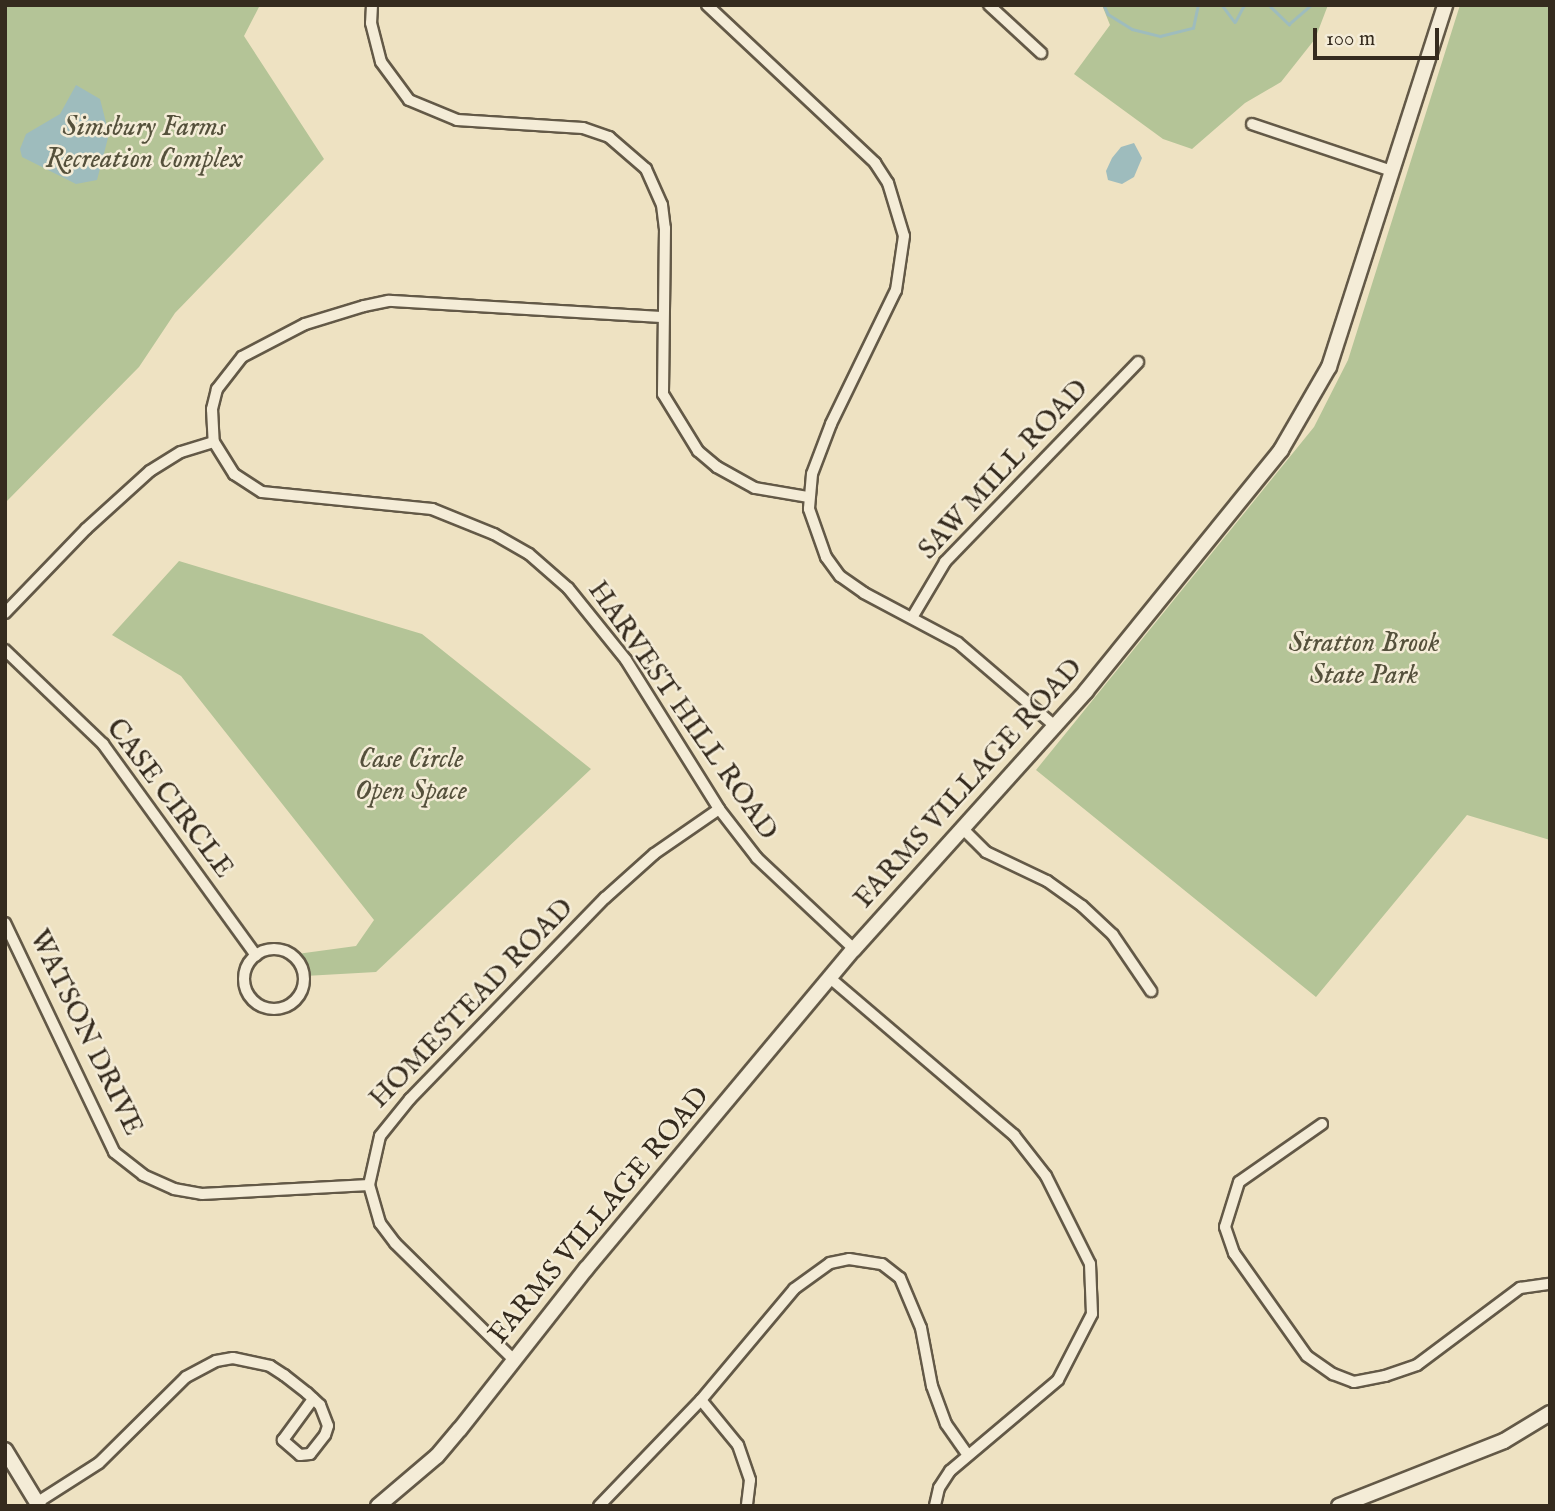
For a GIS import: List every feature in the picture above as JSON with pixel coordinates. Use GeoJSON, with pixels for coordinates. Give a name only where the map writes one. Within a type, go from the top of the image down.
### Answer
{"type":"FeatureCollection","features":[{"type":"Feature","properties":{"kind":"main road","name":"FARMS VILLAGE ROAD"},"geometry":{"type":"LineString","coordinates":[[378,1506],[437,1456],[513,1359],[854,949],[1055,726],[1249,490],[1308,410],[1329,367],[1445,5]]}},
{"type":"Feature","properties":{"kind":"main road"},"geometry":{"type":"LineString","coordinates":[[1339,1506],[1504,1441],[1550,1413]]}},
{"type":"Feature","properties":{"kind":"main road"},"geometry":{"type":"LineString","coordinates":[[5,1450],[39,1504]]}},
{"type":"Feature","properties":{"kind":"street"},"geometry":{"type":"LineString","coordinates":[[372,5],[371,23],[381,62],[409,100],[457,120],[583,128],[618,143],[646,169],[662,205],[665,228],[661,317],[663,394],[698,451],[755,488],[808,497]]}},
{"type":"Feature","properties":{"kind":"street"},"geometry":{"type":"LineString","coordinates":[[989,5],[1041,53]]}},
{"type":"Feature","properties":{"kind":"street"},"geometry":{"type":"LineString","coordinates":[[713,7],[875,163],[888,183],[904,236],[895,290],[820,448],[808,497],[813,527],[840,576],[864,593],[913,616],[958,643],[1055,726]]}},
{"type":"Feature","properties":{"kind":"street"},"geometry":{"type":"LineString","coordinates":[[1252,124],[1392,171]]}},
{"type":"Feature","properties":{"kind":"street","name":"HARVEST HILL ROAD"},"geometry":{"type":"LineString","coordinates":[[661,317],[399,301],[364,306],[305,324],[243,356],[217,389],[212,409],[214,442],[234,474],[262,492],[432,509],[494,534],[528,554],[568,588],[626,660],[719,808],[764,866],[854,949]]}},
{"type":"Feature","properties":{"kind":"street","name":"SAW MILL ROAD"},"geometry":{"type":"LineString","coordinates":[[913,616],[945,562],[1138,362]]}},
{"type":"Feature","properties":{"kind":"street"},"geometry":{"type":"LineString","coordinates":[[5,613],[86,529],[149,471],[181,452],[214,442]]}},
{"type":"Feature","properties":{"kind":"street","name":"CASE CIRCLE"},"geometry":{"type":"LineString","coordinates":[[5,650],[116,759],[256,955]]}},
{"type":"Feature","properties":{"kind":"street","name":"HOMESTEAD ROAD"},"geometry":{"type":"LineString","coordinates":[[513,1359],[395,1243],[380,1223],[369,1185],[376,1146],[389,1122],[605,898],[654,854],[719,808]]}},
{"type":"Feature","properties":{"kind":"street"},"geometry":{"type":"LineString","coordinates":[[963,829],[986,852],[1047,881],[1082,906],[1113,935],[1151,991]]}},
{"type":"Feature","properties":{"kind":"street","name":"WATSON DRIVE"},"geometry":{"type":"LineString","coordinates":[[5,923],[114,1152],[143,1175],[174,1189],[202,1194],[369,1185]]}},
{"type":"Feature","properties":{"kind":"street"},"geometry":{"type":"LineString","coordinates":[[282,950],[298,961],[302,989],[289,1004],[270,1009],[252,1000],[244,972],[256,955],[282,950]]}},
{"type":"Feature","properties":{"kind":"street"},"geometry":{"type":"LineString","coordinates":[[830,978],[1014,1135],[1046,1176],[1090,1264],[1092,1314],[1058,1380],[968,1455],[939,1488],[934,1506]]}},
{"type":"Feature","properties":{"kind":"street"},"geometry":{"type":"LineString","coordinates":[[1322,1124],[1239,1182],[1225,1227],[1234,1253],[1307,1356],[1354,1382],[1385,1376],[1417,1365],[1520,1288],[1550,1284]]}},
{"type":"Feature","properties":{"kind":"street"},"geometry":{"type":"LineString","coordinates":[[599,1506],[701,1400],[794,1289],[830,1263],[849,1259],[882,1264],[900,1278],[911,1297],[932,1386],[946,1423],[968,1455]]}},
{"type":"Feature","properties":{"kind":"street"},"geometry":{"type":"LineString","coordinates":[[39,1504],[99,1463],[186,1377],[216,1361],[233,1358],[270,1366],[313,1399],[328,1426],[318,1447],[300,1455],[283,1440],[313,1399]]}},
{"type":"Feature","properties":{"kind":"street"},"geometry":{"type":"LineString","coordinates":[[701,1400],[738,1445],[750,1480],[747,1506]]}},
{"type":"Feature","properties":{"kind":"green space","name":"Simsbury Farms Recreation Complex"},"geometry":{"type":"Polygon","coordinates":[[[5,5],[260,5],[244,36],[324,159],[175,313],[139,367],[5,503],[5,5]]]}},
{"type":"Feature","properties":{"kind":"green space"},"geometry":{"type":"Polygon","coordinates":[[[1102,5],[1328,5],[1315,39],[1281,82],[1245,103],[1192,149],[1163,139],[1074,74],[1110,25],[1102,5]]]}},
{"type":"Feature","properties":{"kind":"green space","name":"Stratton Brook State Park"},"geometry":{"type":"Polygon","coordinates":[[[1460,5],[1550,5],[1550,840],[1467,815],[1316,997],[1036,770],[1314,427],[1348,360],[1460,5]]]}},
{"type":"Feature","properties":{"kind":"green space","name":"Case Circle Open Space"},"geometry":{"type":"Polygon","coordinates":[[[179,561],[422,634],[591,769],[376,972],[305,976],[297,954],[356,946],[374,920],[181,676],[112,635],[179,561]]]}},
{"type":"Feature","properties":{"kind":"water"},"geometry":{"type":"Polygon","coordinates":[[[76,85],[100,99],[109,134],[97,180],[76,184],[22,157],[20,149],[26,134],[60,114],[76,85]]]}},
{"type":"Feature","properties":{"kind":"water"},"geometry":{"type":"Polygon","coordinates":[[[1134,143],[1142,158],[1134,177],[1122,184],[1108,180],[1106,171],[1112,158],[1121,147],[1134,143]]]}},
{"type":"Feature","properties":{"kind":"waterway"},"geometry":{"type":"LineString","coordinates":[[1104,5],[1108,14],[1132,29],[1160,36],[1193,28],[1198,5]]}},
{"type":"Feature","properties":{"kind":"waterway"},"geometry":{"type":"LineString","coordinates":[[1222,5],[1235,22],[1244,5]]}},
{"type":"Feature","properties":{"kind":"waterway"},"geometry":{"type":"LineString","coordinates":[[1269,5],[1289,24],[1311,5]]}}]}
